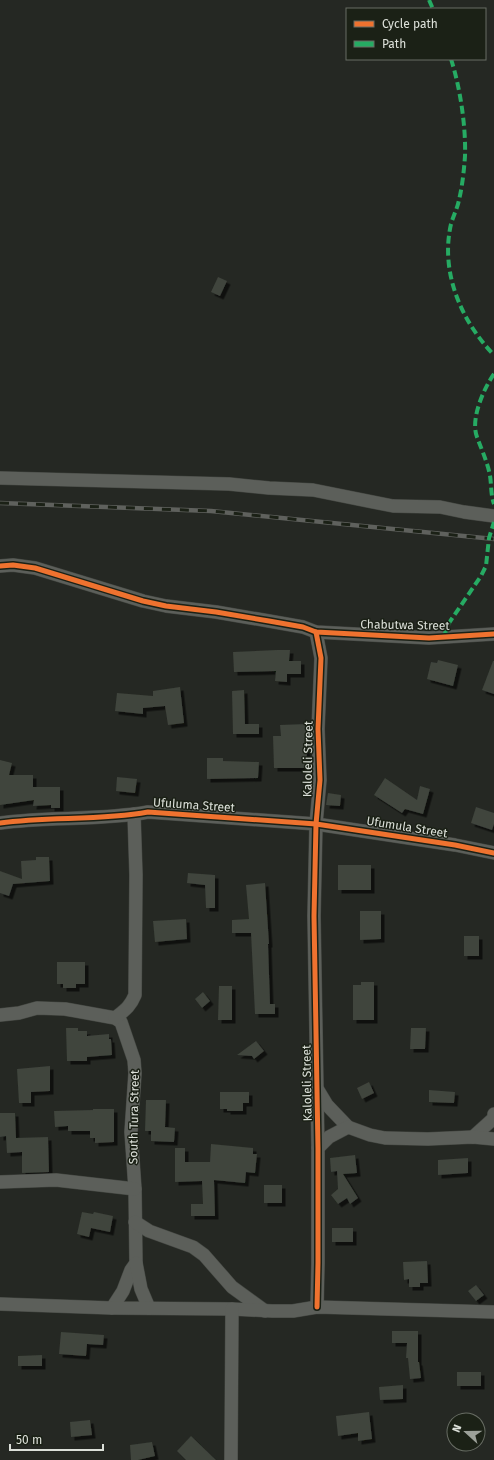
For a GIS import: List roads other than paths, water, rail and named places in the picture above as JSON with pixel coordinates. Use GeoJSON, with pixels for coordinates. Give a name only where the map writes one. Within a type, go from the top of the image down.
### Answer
{"type":"FeatureCollection","features":[{"type":"Feature","properties":{"kind":"street"},"geometry":{"type":"LineString","coordinates":[[0,478],[222,483],[269,488],[313,490],[393,506],[440,507],[494,516]]}},
{"type":"Feature","properties":{"kind":"street"},"geometry":{"type":"LineString","coordinates":[[0,566],[12,565],[35,568],[143,601],[166,606],[216,612],[269,621],[303,627],[316,632]]}},
{"type":"Feature","properties":{"kind":"street","name":"Chabutwa Street"},"geometry":{"type":"LineString","coordinates":[[316,632],[429,638],[494,634]]}},
{"type":"Feature","properties":{"kind":"street","name":"Kaloleli Street"},"geometry":{"type":"LineString","coordinates":[[316,632],[321,658],[318,729],[320,780],[316,824],[314,916],[318,1148],[318,1263],[316,1307]]}},
{"type":"Feature","properties":{"kind":"street","name":"Ufuluma Street"},"geometry":{"type":"LineString","coordinates":[[0,823],[90,818],[148,812],[316,824]]}},
{"type":"Feature","properties":{"kind":"street"},"geometry":{"type":"LineString","coordinates":[[0,1015],[19,1013],[38,1008],[65,1009],[115,1018],[125,1011],[131,1004],[135,995],[136,874],[134,814]]}},
{"type":"Feature","properties":{"kind":"street","name":"Ufumula Street"},"geometry":{"type":"LineString","coordinates":[[316,824],[454,845],[494,853]]}},
{"type":"Feature","properties":{"kind":"street","name":"South Tura Street"},"geometry":{"type":"LineString","coordinates":[[112,1308],[123,1291],[131,1270],[136,1263],[135,1189],[131,1132],[135,1073],[134,1060],[121,1022],[115,1018]]}},
{"type":"Feature","properties":{"kind":"street"},"geometry":{"type":"LineString","coordinates":[[317,1088],[326,1105],[348,1127],[370,1135],[385,1138],[428,1139],[473,1137],[494,1139]]}},
{"type":"Feature","properties":{"kind":"street"},"geometry":{"type":"LineString","coordinates":[[473,1137],[494,1118],[494,1114]]}},
{"type":"Feature","properties":{"kind":"street"},"geometry":{"type":"LineString","coordinates":[[318,1148],[329,1137],[348,1127]]}},
{"type":"Feature","properties":{"kind":"street"},"geometry":{"type":"LineString","coordinates":[[0,1182],[56,1180],[135,1189]]}},
{"type":"Feature","properties":{"kind":"street"},"geometry":{"type":"LineString","coordinates":[[136,1222],[149,1231],[193,1247],[204,1255],[232,1287],[265,1311]]}},
{"type":"Feature","properties":{"kind":"street"},"geometry":{"type":"LineString","coordinates":[[136,1263],[141,1289],[149,1308]]}},
{"type":"Feature","properties":{"kind":"street"},"geometry":{"type":"LineString","coordinates":[[0,1304],[265,1311],[293,1311],[316,1307],[494,1312]]}},
{"type":"Feature","properties":{"kind":"street"},"geometry":{"type":"LineString","coordinates":[[231,1460],[232,1309]]}},
{"type":"Feature","properties":{"kind":"railway"},"geometry":{"type":"LineString","coordinates":[[0,503],[211,511],[494,539]]}}]}
